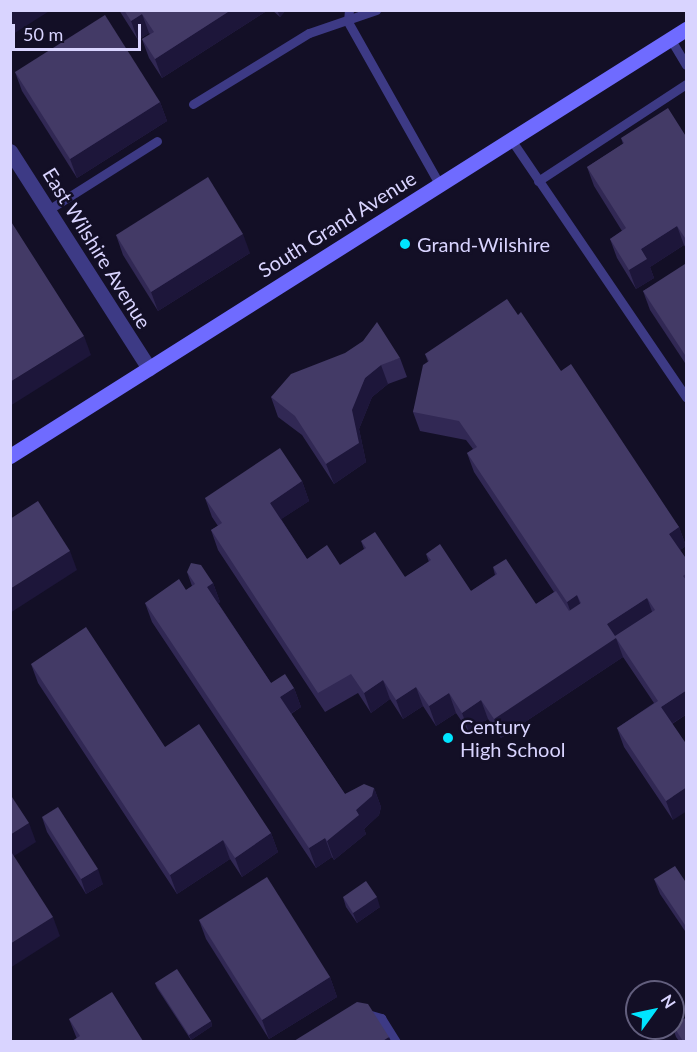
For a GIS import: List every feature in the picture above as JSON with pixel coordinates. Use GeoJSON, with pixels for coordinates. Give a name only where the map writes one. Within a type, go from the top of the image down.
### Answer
{"type":"FeatureCollection","features":[{"type":"Feature","properties":{"kind":"main road","name":"South Grand Avenue"},"geometry":{"type":"LineString","coordinates":[[10,456],[687,29]]}},
{"type":"Feature","properties":{"kind":"street","name":"East Wilshire Avenue"},"geometry":{"type":"LineString","coordinates":[[12,156],[149,368]]}},
{"type":"Feature","properties":{"kind":"lane"},"geometry":{"type":"LineString","coordinates":[[349,10],[348,22],[440,185]]}},
{"type":"Feature","properties":{"kind":"lane"},"geometry":{"type":"LineString","coordinates":[[194,104],[309,33],[348,22],[376,10]]}},
{"type":"Feature","properties":{"kind":"lane"},"geometry":{"type":"LineString","coordinates":[[671,40],[687,66]]}},
{"type":"Feature","properties":{"kind":"lane"},"geometry":{"type":"LineString","coordinates":[[538,181],[687,84]]}},
{"type":"Feature","properties":{"kind":"lane"},"geometry":{"type":"LineString","coordinates":[[48,210],[157,141]]}},
{"type":"Feature","properties":{"kind":"lane"},"geometry":{"type":"LineString","coordinates":[[512,141],[687,397]]}},
{"type":"Feature","properties":{"kind":"lane"},"geometry":{"type":"LineString","coordinates":[[352,1018],[361,1012],[381,1018],[396,1041]]}},
{"type":"Feature","properties":{"kind":"building"},"geometry":{"type":"Polygon","coordinates":[[[124,10],[231,10],[155,59],[142,39],[154,32],[142,14],[131,21],[124,10]]]}},
{"type":"Feature","properties":{"kind":"building"},"geometry":{"type":"Polygon","coordinates":[[[105,15],[160,102],[70,159],[15,72],[105,15]]]}},
{"type":"Feature","properties":{"kind":"building"},"geometry":{"type":"Polygon","coordinates":[[[668,108],[687,138],[687,241],[677,226],[641,249],[647,259],[629,270],[610,239],[626,228],[587,167],[624,143],[621,138],[668,108]]]}},
{"type":"Feature","properties":{"kind":"building"},"geometry":{"type":"Polygon","coordinates":[[[208,177],[243,234],[151,292],[116,235],[208,177]]]}},
{"type":"Feature","properties":{"kind":"building"},"geometry":{"type":"Polygon","coordinates":[[[10,220],[84,336],[10,382],[11,307],[10,220]]]}},
{"type":"Feature","properties":{"kind":"building"},"geometry":{"type":"Polygon","coordinates":[[[685,264],[687,266],[687,358],[643,291],[685,264]]]}},
{"type":"Feature","properties":{"kind":"building"},"geometry":{"type":"Polygon","coordinates":[[[507,299],[518,315],[521,312],[561,371],[571,364],[679,527],[669,534],[687,560],[687,573],[683,576],[687,581],[687,690],[661,707],[687,745],[687,787],[666,801],[617,728],[658,701],[616,638],[494,719],[481,700],[462,713],[449,693],[429,706],[416,687],[396,700],[383,680],[364,693],[351,674],[318,693],[211,530],[222,523],[205,498],[280,448],[302,481],[270,503],[307,559],[327,545],[340,565],[366,548],[361,541],[375,532],[405,577],[431,560],[426,554],[440,544],[471,591],[497,574],[493,567],[506,559],[536,604],[556,591],[569,611],[581,603],[577,595],[567,602],[467,453],[477,447],[459,421],[413,412],[423,365],[429,361],[425,354],[507,299]],[[647,598],[607,624],[615,636],[655,610],[647,598]]]}},
{"type":"Feature","properties":{"kind":"building"},"geometry":{"type":"Polygon","coordinates":[[[377,322],[400,358],[381,365],[365,378],[352,410],[359,443],[326,464],[295,416],[271,397],[291,374],[345,353],[363,341],[377,322]]]}},
{"type":"Feature","properties":{"kind":"building"},"geometry":{"type":"Polygon","coordinates":[[[38,501],[70,551],[10,589],[10,519],[38,501]]]}},
{"type":"Feature","properties":{"kind":"building"},"geometry":{"type":"Polygon","coordinates":[[[191,563],[201,565],[213,583],[207,587],[271,683],[285,674],[294,688],[280,697],[345,794],[364,784],[374,788],[372,796],[356,810],[359,815],[327,841],[325,838],[309,848],[145,603],[179,579],[186,590],[195,584],[187,572],[191,563]]]}},
{"type":"Feature","properties":{"kind":"building"},"geometry":{"type":"Polygon","coordinates":[[[86,627],[165,747],[199,724],[271,833],[235,858],[223,840],[170,875],[31,664],[86,627]]]}},
{"type":"Feature","properties":{"kind":"building"},"geometry":{"type":"Polygon","coordinates":[[[10,794],[29,823],[10,835],[10,794]]]}},
{"type":"Feature","properties":{"kind":"building"},"geometry":{"type":"Polygon","coordinates":[[[58,807],[98,869],[81,879],[42,817],[58,807]]]}},
{"type":"Feature","properties":{"kind":"building"},"geometry":{"type":"Polygon","coordinates":[[[10,850],[53,917],[10,944],[10,850]]]}},
{"type":"Feature","properties":{"kind":"building"},"geometry":{"type":"Polygon","coordinates":[[[675,866],[687,884],[687,928],[654,879],[675,866]]]}},
{"type":"Feature","properties":{"kind":"building"},"geometry":{"type":"Polygon","coordinates":[[[267,877],[330,977],[262,1020],[199,920],[267,877]]]}},
{"type":"Feature","properties":{"kind":"building"},"geometry":{"type":"Polygon","coordinates":[[[366,881],[377,897],[353,913],[343,897],[366,881]]]}},
{"type":"Feature","properties":{"kind":"building"},"geometry":{"type":"Polygon","coordinates":[[[177,969],[211,1021],[189,1035],[155,983],[177,969]]]}},
{"type":"Feature","properties":{"kind":"building"},"geometry":{"type":"Polygon","coordinates":[[[112,992],[143,1041],[72,1041],[80,1036],[69,1019],[112,992]]]}},
{"type":"Feature","properties":{"kind":"building"},"geometry":{"type":"Polygon","coordinates":[[[357,1002],[368,1004],[389,1037],[383,1041],[294,1041],[357,1002]]]}},
{"type":"Feature","properties":{"kind":"building"},"geometry":{"type":"Polygon","coordinates":[[[687,1017],[687,1041],[683,1041],[685,1040],[685,1018],[687,1017]]]}},
{"type":"Feature","properties":{"kind":"place","name":"Grand-Wilshire"},"geometry":{"type":"Point","coordinates":[405,244]}},
{"type":"Feature","properties":{"kind":"place","name":"Century High School"},"geometry":{"type":"Point","coordinates":[448,738]}}]}
